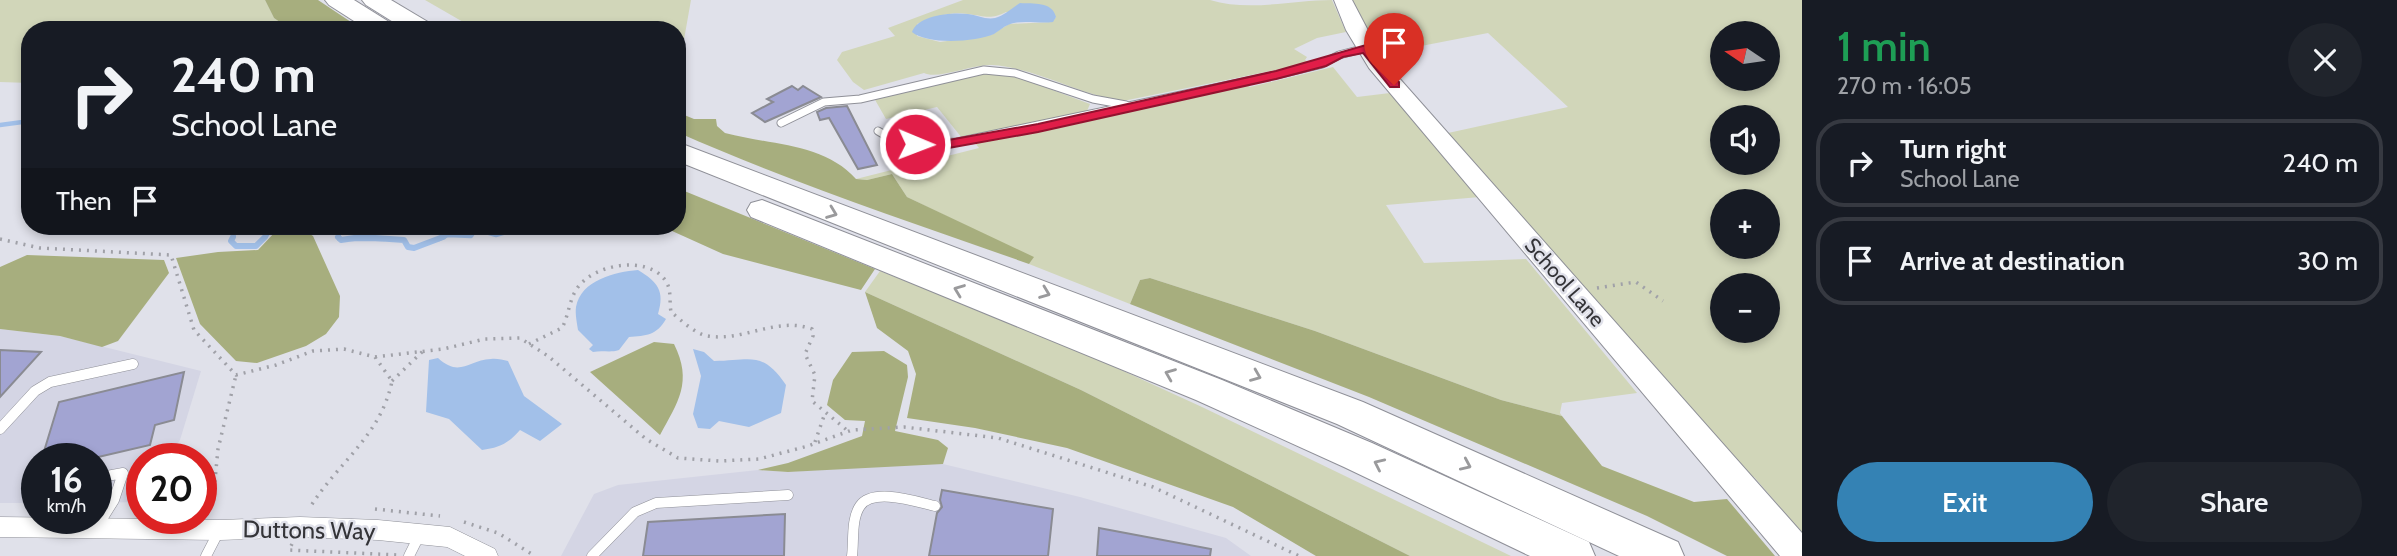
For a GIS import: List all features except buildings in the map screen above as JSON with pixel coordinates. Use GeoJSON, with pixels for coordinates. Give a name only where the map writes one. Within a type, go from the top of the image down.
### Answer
{"type":"FeatureCollection","features":[{"type":"Feature","properties":{"kind":"highway"},"geometry":{"type":"LineString","coordinates":[[337,0],[371,21]]}},
{"type":"Feature","properties":{"kind":"highway"},"geometry":{"type":"LineString","coordinates":[[374,0],[409,21]]}},
{"type":"Feature","properties":{"kind":"highway"},"geometry":{"type":"LineString","coordinates":[[686,155],[1350,413],[1663,556]]}},
{"type":"Feature","properties":{"kind":"highway"},"geometry":{"type":"LineString","coordinates":[[686,179],[1209,390],[1358,455],[1574,556]]}},
{"type":"Feature","properties":{"kind":"main road","name":"School Lane"},"geometry":{"type":"LineString","coordinates":[[1343,0],[1366,48],[1801,556]]}},
{"type":"Feature","properties":{"kind":"street","name":"Duttons Way"},"geometry":{"type":"LineString","coordinates":[[0,527],[21,527]]}},
{"type":"Feature","properties":{"kind":"street","name":"Duttons Way"},"geometry":{"type":"LineString","coordinates":[[217,530],[300,527],[419,534],[450,537],[487,556]]}},
{"type":"Feature","properties":{"kind":"lane"},"geometry":{"type":"LineString","coordinates":[[878,131],[889,138],[943,145],[1322,64],[1339,55],[1366,48]]}},
{"type":"Feature","properties":{"kind":"lane"},"geometry":{"type":"LineString","coordinates":[[781,123],[824,102],[860,99],[984,70],[1015,73],[1093,99],[1138,105]]}},
{"type":"Feature","properties":{"kind":"lane"},"geometry":{"type":"LineString","coordinates":[[0,429],[35,391],[50,382],[133,364]]}},
{"type":"Feature","properties":{"kind":"lane"},"geometry":{"type":"LineString","coordinates":[[112,475],[123,473],[112,503]]}},
{"type":"Feature","properties":{"kind":"lane"},"geometry":{"type":"LineString","coordinates":[[592,556],[635,512],[656,503],[788,495]]}},
{"type":"Feature","properties":{"kind":"lane"},"geometry":{"type":"LineString","coordinates":[[852,556],[859,507],[865,500],[880,496],[935,506]]}},
{"type":"Feature","properties":{"kind":"lane"},"geometry":{"type":"LineString","coordinates":[[206,556],[220,530]]}},
{"type":"Feature","properties":{"kind":"lane"},"geometry":{"type":"LineString","coordinates":[[407,556],[419,534]]}},
{"type":"Feature","properties":{"kind":"path"},"geometry":{"type":"LineString","coordinates":[[0,239],[40,248],[171,255],[194,330],[236,375]]}},
{"type":"Feature","properties":{"kind":"path"},"geometry":{"type":"LineString","coordinates":[[529,344],[562,328],[579,287],[586,281],[617,266],[639,265],[660,273],[671,292],[668,303],[671,312],[705,336],[794,325],[806,325],[812,329],[813,336],[804,354],[815,375],[812,401],[848,432]]}},
{"type":"Feature","properties":{"kind":"path"},"geometry":{"type":"LineString","coordinates":[[1574,292],[1636,282],[1664,301]]}},
{"type":"Feature","properties":{"kind":"path"},"geometry":{"type":"LineString","coordinates":[[236,375],[276,365],[313,351],[344,349],[375,357],[485,339],[520,338],[548,356],[646,439],[678,458],[719,461],[759,459],[848,432],[904,427],[998,438],[1153,487],[1299,556]]}},
{"type":"Feature","properties":{"kind":"path"},"geometry":{"type":"LineString","coordinates":[[392,381],[423,351]]}},
{"type":"Feature","properties":{"kind":"path"},"geometry":{"type":"LineString","coordinates":[[312,502],[324,484],[360,447],[382,418],[391,395],[392,381],[375,357]]}},
{"type":"Feature","properties":{"kind":"path"},"geometry":{"type":"LineString","coordinates":[[217,459],[236,375]]}},
{"type":"Feature","properties":{"kind":"path"},"geometry":{"type":"LineString","coordinates":[[814,444],[825,413]]}},
{"type":"Feature","properties":{"kind":"path"},"geometry":{"type":"LineString","coordinates":[[289,550],[383,552],[407,556]]}},
{"type":"Feature","properties":{"kind":"shaded area"},"geometry":{"type":"Polygon","coordinates":[[[0,329],[60,336],[201,371],[178,443],[126,443],[126,502],[112,503],[112,443],[21,443],[21,503],[0,503],[0,329]]]}},
{"type":"Feature","properties":{"kind":"shaded area"},"geometry":{"type":"Polygon","coordinates":[[[943,464],[1080,497],[1226,538],[1251,556],[561,556],[594,494],[618,485],[758,470],[788,472],[943,464]]]}},
{"type":"Feature","properties":{"kind":"green space"},"geometry":{"type":"Polygon","coordinates":[[[0,0],[265,0],[278,21],[21,21],[21,83],[0,82],[0,0]]]}},
{"type":"Feature","properties":{"kind":"green space"},"geometry":{"type":"Polygon","coordinates":[[[265,0],[318,0],[350,21],[278,21],[265,0]]]}},
{"type":"Feature","properties":{"kind":"green space"},"geometry":{"type":"Polygon","coordinates":[[[425,0],[691,0],[686,28],[686,21],[461,21],[425,0]]]}},
{"type":"Feature","properties":{"kind":"green space"},"geometry":{"type":"Polygon","coordinates":[[[963,0],[1210,0],[1255,5],[1332,0],[1346,32],[1317,38],[1294,49],[1307,57],[1305,60],[1310,63],[1123,101],[1025,71],[992,65],[937,75],[924,73],[864,90],[853,82],[837,60],[842,52],[895,36],[888,28],[963,0]],[[1006,12],[992,17],[948,14],[917,24],[917,36],[940,42],[991,35],[1009,24],[1052,22],[1056,17],[1006,12]]]}},
{"type":"Feature","properties":{"kind":"green space"},"geometry":{"type":"Polygon","coordinates":[[[1351,0],[1802,0],[1802,533],[1754,477],[1748,477],[1448,133],[1568,107],[1488,33],[1380,54],[1351,0]]]}},
{"type":"Feature","properties":{"kind":"green space"},"geometry":{"type":"Polygon","coordinates":[[[1333,67],[1357,97],[1390,93],[1480,197],[1386,205],[1424,263],[1526,259],[1637,393],[1562,403],[1562,416],[1501,400],[1315,331],[1150,278],[1140,280],[1130,304],[1029,264],[1033,258],[907,197],[892,174],[867,180],[856,179],[979,148],[975,143],[1242,83],[1250,87],[1333,67]]]}},
{"type":"Feature","properties":{"kind":"green space"},"geometry":{"type":"Polygon","coordinates":[[[977,72],[1010,74],[1090,104],[1087,111],[962,138],[937,107],[886,119],[874,98],[977,72]]]}},
{"type":"Feature","properties":{"kind":"green space"},"geometry":{"type":"Polygon","coordinates":[[[686,116],[694,119],[716,119],[717,126],[725,133],[812,152],[843,167],[856,179],[867,180],[892,174],[907,197],[1034,257],[1029,264],[720,151],[686,136],[686,116]]]}},
{"type":"Feature","properties":{"kind":"green space"},"geometry":{"type":"Polygon","coordinates":[[[686,192],[875,269],[861,290],[723,254],[681,235],[686,235],[686,192]]]}},
{"type":"Feature","properties":{"kind":"green space"},"geometry":{"type":"Polygon","coordinates":[[[272,235],[313,236],[340,296],[339,317],[326,334],[306,346],[257,363],[236,361],[200,324],[176,258],[258,250],[272,235]]]}},
{"type":"Feature","properties":{"kind":"green space"},"geometry":{"type":"Polygon","coordinates":[[[27,255],[164,260],[169,273],[118,341],[102,347],[60,336],[0,329],[0,267],[27,255]]]}},
{"type":"Feature","properties":{"kind":"green space"},"geometry":{"type":"Polygon","coordinates":[[[880,271],[1060,342],[1202,407],[1511,556],[1410,556],[1081,390],[865,292],[880,271]]]}},
{"type":"Feature","properties":{"kind":"green space"},"geometry":{"type":"Polygon","coordinates":[[[1150,278],[1315,331],[1501,400],[1562,416],[1602,466],[1694,502],[1727,499],[1775,556],[1727,556],[1647,516],[1369,397],[1130,304],[1140,280],[1150,278]]]}},
{"type":"Feature","properties":{"kind":"green space"},"geometry":{"type":"Polygon","coordinates":[[[865,292],[1081,390],[1410,556],[1316,556],[1233,507],[1067,448],[975,428],[907,418],[916,374],[908,351],[877,328],[865,292]]]}},
{"type":"Feature","properties":{"kind":"green space"},"geometry":{"type":"Polygon","coordinates":[[[654,342],[674,344],[680,357],[683,381],[677,402],[660,435],[590,372],[654,342]]]}},
{"type":"Feature","properties":{"kind":"green space"},"geometry":{"type":"Polygon","coordinates":[[[884,351],[907,365],[908,377],[895,431],[938,440],[948,448],[943,464],[788,472],[758,470],[788,463],[862,436],[865,421],[845,420],[827,405],[833,380],[852,352],[884,351]]]}},
{"type":"Feature","properties":{"kind":"water"},"geometry":{"type":"Polygon","coordinates":[[[1020,3],[1046,6],[1051,8],[1056,17],[1053,22],[1013,23],[986,37],[964,40],[929,39],[912,32],[915,26],[928,18],[961,14],[995,18],[1020,3]]]}},
{"type":"Feature","properties":{"kind":"water"},"geometry":{"type":"Polygon","coordinates":[[[638,270],[658,288],[661,299],[658,314],[666,319],[650,334],[629,337],[619,350],[593,352],[589,349],[593,345],[578,330],[576,310],[579,298],[600,279],[638,270]]]}},
{"type":"Feature","properties":{"kind":"water"},"geometry":{"type":"Polygon","coordinates":[[[693,349],[704,352],[714,361],[747,359],[770,366],[786,385],[781,413],[749,427],[719,421],[710,429],[698,428],[693,414],[701,376],[693,349]]]}},
{"type":"Feature","properties":{"kind":"water"},"geometry":{"type":"Polygon","coordinates":[[[438,358],[452,367],[491,359],[508,361],[524,396],[562,424],[540,441],[520,430],[503,444],[482,450],[449,419],[426,412],[429,360],[438,358]]]}},
{"type":"Feature","properties":{"kind":"waterway"},"geometry":{"type":"LineString","coordinates":[[0,125],[21,122]]}},
{"type":"Feature","properties":{"kind":"waterway"},"geometry":{"type":"LineString","coordinates":[[232,239],[234,235]]}},
{"type":"Feature","properties":{"kind":"waterway"},"geometry":{"type":"LineString","coordinates":[[232,239],[236,246],[256,246],[267,235]]}},
{"type":"Feature","properties":{"kind":"waterway"},"geometry":{"type":"LineString","coordinates":[[439,239],[448,235]]}},
{"type":"Feature","properties":{"kind":"waterway"},"geometry":{"type":"LineString","coordinates":[[448,235],[472,235]]}},
{"type":"Feature","properties":{"kind":"waterway"},"geometry":{"type":"LineString","coordinates":[[339,238],[404,240],[408,247],[414,248],[443,237]]}},
{"type":"Feature","properties":{"kind":"waterway"},"geometry":{"type":"LineString","coordinates":[[350,239],[384,239]]}},
{"type":"Feature","properties":{"kind":"route"},"geometry":{"type":"LineString","coordinates":[[915,144],[943,145],[1038,128],[1322,64],[1339,55],[1366,48],[1394,85]]}}]}
